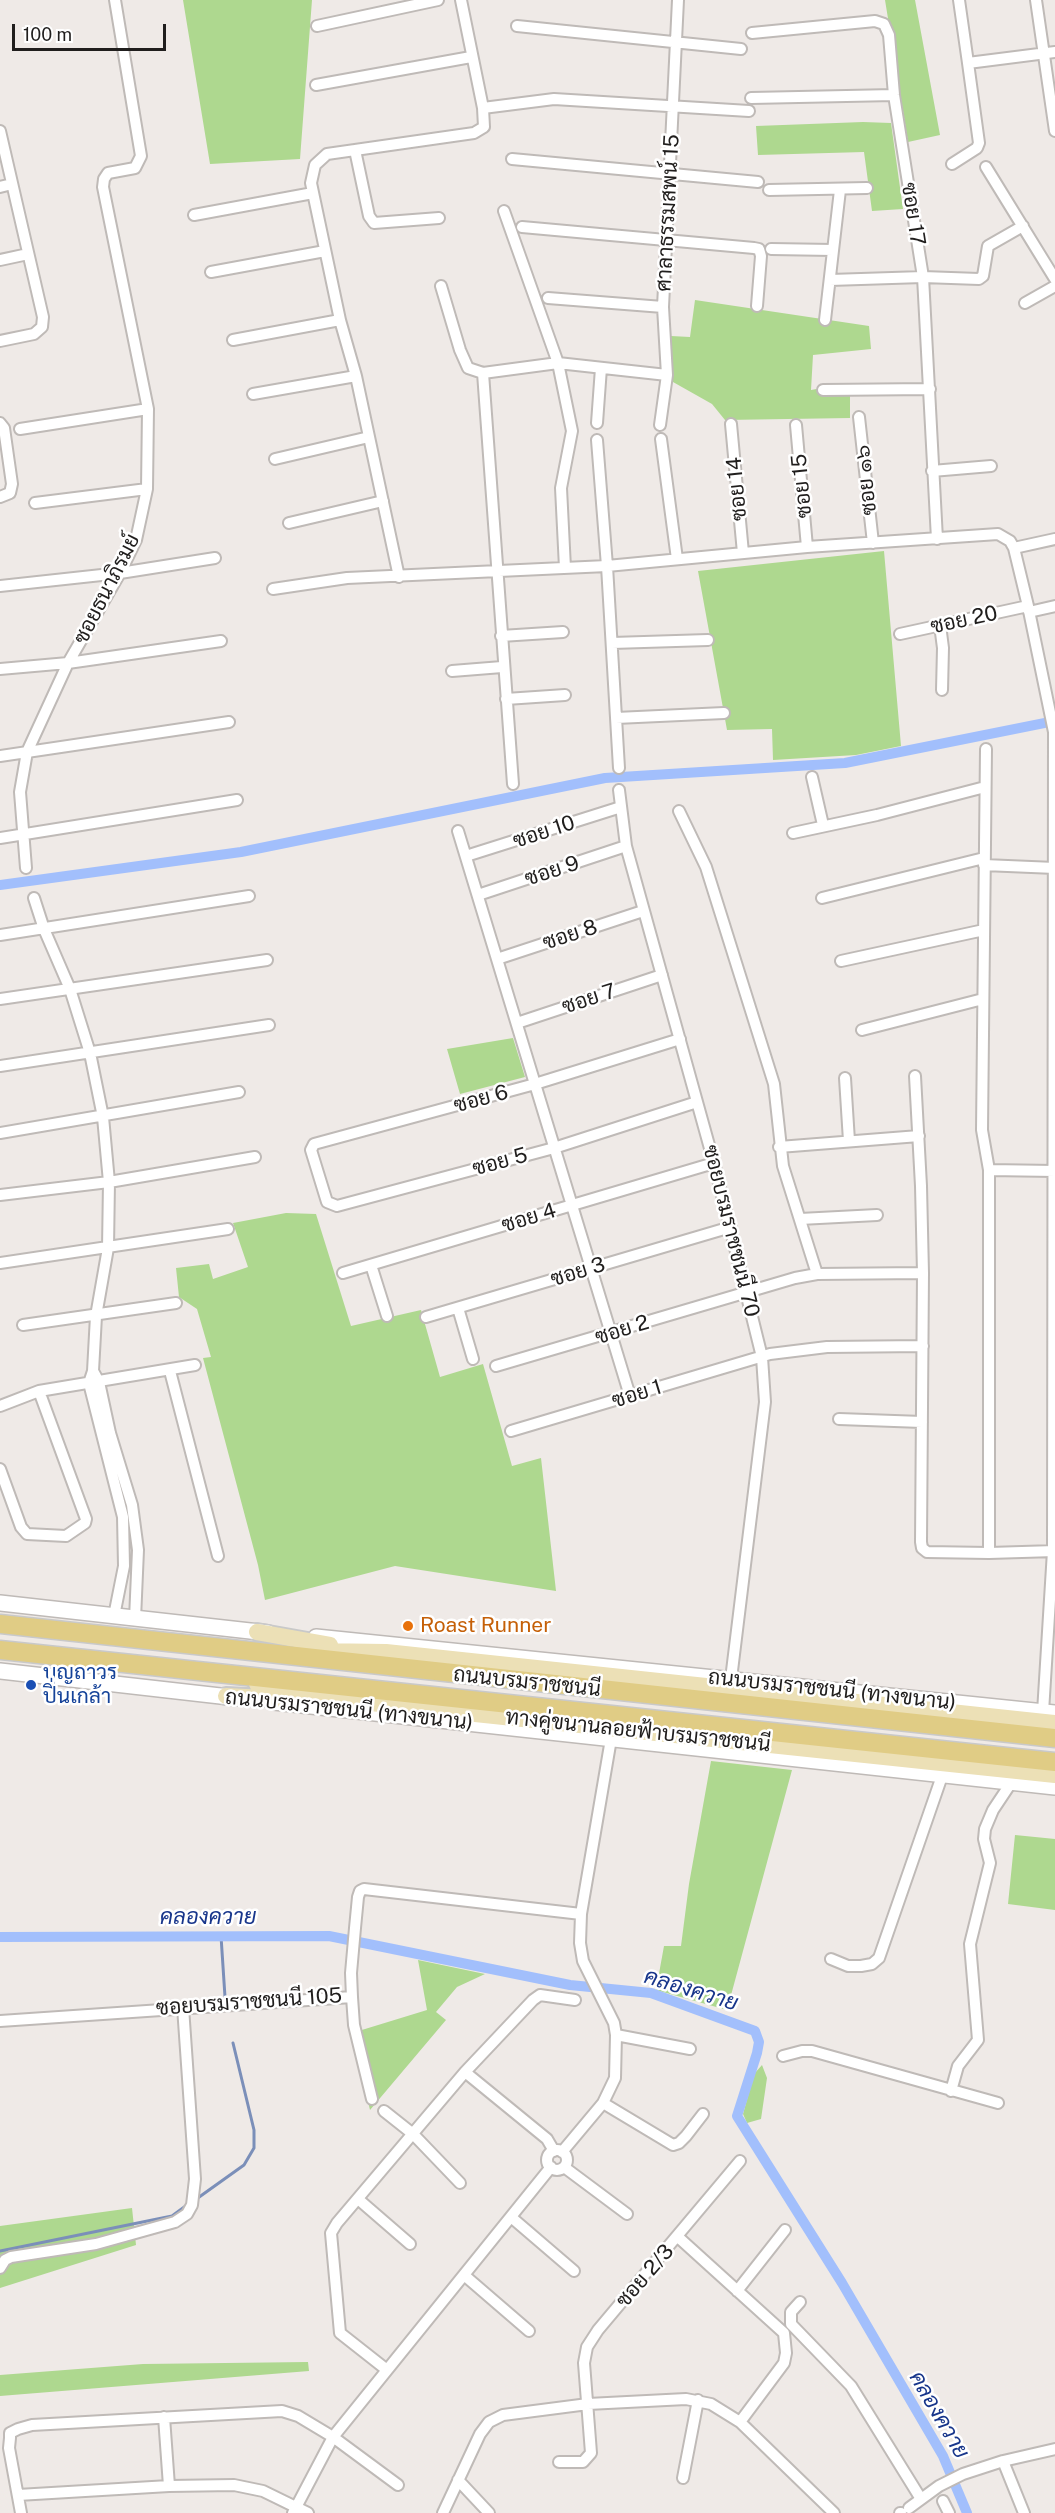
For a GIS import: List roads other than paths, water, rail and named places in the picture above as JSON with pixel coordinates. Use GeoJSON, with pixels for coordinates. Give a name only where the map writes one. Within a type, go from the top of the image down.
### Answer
{"type":"FeatureCollection","features":[{"type":"Feature","properties":{"kind":"highway","name":"ถนนบรมราชชนนี"},"geometry":{"type":"LineString","coordinates":[[0,1624],[1055,1738]]}},
{"type":"Feature","properties":{"kind":"highway","name":"ถนนบรมราชชนนี"},"geometry":{"type":"LineString","coordinates":[[0,1650],[1055,1762]]}},
{"type":"Feature","properties":{"kind":"main road","name":"ถนนบรมราชชนนี (ทางขนาน)"},"geometry":{"type":"LineString","coordinates":[[0,1603],[257,1632],[731,1679],[1051,1716]]}},
{"type":"Feature","properties":{"kind":"main road"},"geometry":{"type":"LineString","coordinates":[[257,1632],[293,1640],[514,1667],[1051,1716]]}},
{"type":"Feature","properties":{"kind":"main road"},"geometry":{"type":"LineString","coordinates":[[231,1650],[386,1652]]}},
{"type":"Feature","properties":{"kind":"main road","name":"ถนนบรมราชชนนี (ทางขนาน)"},"geometry":{"type":"LineString","coordinates":[[0,1671],[1055,1787]]}},
{"type":"Feature","properties":{"kind":"main road","name":"ทางคู่ขนานลอยฟ้าบรมราชชนนี"},"geometry":{"type":"LineString","coordinates":[[223,1675],[268,1687],[361,1702],[1055,1775]]}},
{"type":"Feature","properties":{"kind":"main road"},"geometry":{"type":"LineString","coordinates":[[226,1696],[361,1702]]}},
{"type":"Feature","properties":{"kind":"street","name":"ซอยธนาภิรมย์"},"geometry":{"type":"LineString","coordinates":[[26,868],[20,792],[27,752],[68,663],[120,573],[136,540],[147,489],[148,409],[103,187],[108,173],[135,168],[141,156],[115,0]]}},
{"type":"Feature","properties":{"kind":"street"},"geometry":{"type":"LineString","coordinates":[[317,26],[438,0]]}},
{"type":"Feature","properties":{"kind":"street"},"geometry":{"type":"LineString","coordinates":[[399,577],[356,376],[340,320],[311,183],[315,165],[327,154],[474,133],[484,127],[483,108],[461,0]]}},
{"type":"Feature","properties":{"kind":"street","name":"ศาลาธรรมสพน์ 15"},"geometry":{"type":"LineString","coordinates":[[660,425],[667,375],[663,307],[678,0]]}},
{"type":"Feature","properties":{"kind":"street"},"geometry":{"type":"LineString","coordinates":[[951,164],[977,148],[979,143],[959,0]]}},
{"type":"Feature","properties":{"kind":"street"},"geometry":{"type":"LineString","coordinates":[[1036,0],[1049,53],[1055,131]]}},
{"type":"Feature","properties":{"kind":"street","name":"ซอย 17"},"geometry":{"type":"LineString","coordinates":[[752,33],[875,21],[884,24],[889,35],[894,95],[923,277],[937,539]]}},
{"type":"Feature","properties":{"kind":"street"},"geometry":{"type":"LineString","coordinates":[[517,26],[741,49]]}},
{"type":"Feature","properties":{"kind":"street"},"geometry":{"type":"LineString","coordinates":[[968,63],[1049,53]]}},
{"type":"Feature","properties":{"kind":"street"},"geometry":{"type":"LineString","coordinates":[[316,85],[471,57]]}},
{"type":"Feature","properties":{"kind":"street"},"geometry":{"type":"LineString","coordinates":[[751,98],[894,95]]}},
{"type":"Feature","properties":{"kind":"street"},"geometry":{"type":"LineString","coordinates":[[483,108],[554,99],[749,111]]}},
{"type":"Feature","properties":{"kind":"street"},"geometry":{"type":"LineString","coordinates":[[0,131],[43,317],[42,327],[34,334],[0,341]]}},
{"type":"Feature","properties":{"kind":"street"},"geometry":{"type":"LineString","coordinates":[[355,150],[369,216],[374,222],[439,218]]}},
{"type":"Feature","properties":{"kind":"street"},"geometry":{"type":"LineString","coordinates":[[512,159],[758,182]]}},
{"type":"Feature","properties":{"kind":"street"},"geometry":{"type":"LineString","coordinates":[[986,167],[1055,279]]}},
{"type":"Feature","properties":{"kind":"street"},"geometry":{"type":"LineString","coordinates":[[0,187],[12,184]]}},
{"type":"Feature","properties":{"kind":"street"},"geometry":{"type":"LineString","coordinates":[[769,190],[867,188]]}},
{"type":"Feature","properties":{"kind":"street"},"geometry":{"type":"LineString","coordinates":[[825,320],[840,190]]}},
{"type":"Feature","properties":{"kind":"street"},"geometry":{"type":"LineString","coordinates":[[194,215],[313,193]]}},
{"type":"Feature","properties":{"kind":"street"},"geometry":{"type":"LineString","coordinates":[[504,211],[558,363],[572,431],[561,488],[565,568]]}},
{"type":"Feature","properties":{"kind":"street"},"geometry":{"type":"LineString","coordinates":[[830,280],[923,277],[980,279],[985,269],[988,246],[1023,226]]}},
{"type":"Feature","properties":{"kind":"street"},"geometry":{"type":"LineString","coordinates":[[522,227],[759,249],[757,306]]}},
{"type":"Feature","properties":{"kind":"street"},"geometry":{"type":"LineString","coordinates":[[771,249],[833,250]]}},
{"type":"Feature","properties":{"kind":"street"},"geometry":{"type":"LineString","coordinates":[[211,272],[325,251]]}},
{"type":"Feature","properties":{"kind":"street"},"geometry":{"type":"LineString","coordinates":[[0,260],[27,254]]}},
{"type":"Feature","properties":{"kind":"street"},"geometry":{"type":"LineString","coordinates":[[441,286],[460,350],[468,368],[483,373],[558,363],[667,375]]}},
{"type":"Feature","properties":{"kind":"street"},"geometry":{"type":"LineString","coordinates":[[1025,303],[1055,286]]}},
{"type":"Feature","properties":{"kind":"street"},"geometry":{"type":"LineString","coordinates":[[548,298],[663,307]]}},
{"type":"Feature","properties":{"kind":"street"},"geometry":{"type":"LineString","coordinates":[[233,340],[340,320]]}},
{"type":"Feature","properties":{"kind":"street"},"geometry":{"type":"LineString","coordinates":[[597,423],[601,368]]}},
{"type":"Feature","properties":{"kind":"street"},"geometry":{"type":"LineString","coordinates":[[483,373],[498,571],[502,667],[513,784]]}},
{"type":"Feature","properties":{"kind":"street"},"geometry":{"type":"LineString","coordinates":[[253,394],[356,376]]}},
{"type":"Feature","properties":{"kind":"street"},"geometry":{"type":"LineString","coordinates":[[823,390],[930,389]]}},
{"type":"Feature","properties":{"kind":"street"},"geometry":{"type":"LineString","coordinates":[[21,429],[148,409]]}},
{"type":"Feature","properties":{"kind":"street","name":"ซอย ๑๖"},"geometry":{"type":"LineString","coordinates":[[860,417],[873,543]]}},
{"type":"Feature","properties":{"kind":"street"},"geometry":{"type":"LineString","coordinates":[[0,423],[4,428],[12,484],[3,496]]}},
{"type":"Feature","properties":{"kind":"street","name":"ซอย 14"},"geometry":{"type":"LineString","coordinates":[[731,424],[743,553]]}},
{"type":"Feature","properties":{"kind":"street","name":"ซอย 15"},"geometry":{"type":"LineString","coordinates":[[796,425],[807,547]]}},
{"type":"Feature","properties":{"kind":"street"},"geometry":{"type":"LineString","coordinates":[[275,459],[369,437]]}},
{"type":"Feature","properties":{"kind":"street"},"geometry":{"type":"LineString","coordinates":[[661,439],[677,559]]}},
{"type":"Feature","properties":{"kind":"street"},"geometry":{"type":"LineString","coordinates":[[597,440],[608,566],[618,768]]}},
{"type":"Feature","properties":{"kind":"street"},"geometry":{"type":"LineString","coordinates":[[932,471],[990,466]]}},
{"type":"Feature","properties":{"kind":"street"},"geometry":{"type":"LineString","coordinates":[[35,503],[147,489]]}},
{"type":"Feature","properties":{"kind":"street"},"geometry":{"type":"LineString","coordinates":[[289,523],[383,501]]}},
{"type":"Feature","properties":{"kind":"street"},"geometry":{"type":"LineString","coordinates":[[273,590],[347,578],[608,566],[807,547],[998,534],[1006,536],[1014,548],[1051,709],[1054,732],[1054,1551],[1051,1716]]}},
{"type":"Feature","properties":{"kind":"street"},"geometry":{"type":"LineString","coordinates":[[1014,548],[1055,538]]}},
{"type":"Feature","properties":{"kind":"street"},"geometry":{"type":"LineString","coordinates":[[0,586],[120,573],[215,558]]}},
{"type":"Feature","properties":{"kind":"street","name":"ซอย 20"},"geometry":{"type":"LineString","coordinates":[[900,634],[1028,609],[1055,606]]}},
{"type":"Feature","properties":{"kind":"street"},"geometry":{"type":"LineString","coordinates":[[940,625],[943,648],[942,690]]}},
{"type":"Feature","properties":{"kind":"street"},"geometry":{"type":"LineString","coordinates":[[501,636],[563,632]]}},
{"type":"Feature","properties":{"kind":"street"},"geometry":{"type":"LineString","coordinates":[[612,643],[708,640]]}},
{"type":"Feature","properties":{"kind":"street"},"geometry":{"type":"LineString","coordinates":[[0,669],[68,663],[221,641]]}},
{"type":"Feature","properties":{"kind":"street"},"geometry":{"type":"LineString","coordinates":[[452,671],[502,667]]}},
{"type":"Feature","properties":{"kind":"street"},"geometry":{"type":"LineString","coordinates":[[506,699],[565,695]]}},
{"type":"Feature","properties":{"kind":"street"},"geometry":{"type":"LineString","coordinates":[[616,718],[724,713]]}},
{"type":"Feature","properties":{"kind":"street"},"geometry":{"type":"LineString","coordinates":[[0,756],[229,722]]}},
{"type":"Feature","properties":{"kind":"street"},"geometry":{"type":"LineString","coordinates":[[986,748],[982,1130],[989,1170],[989,1553]]}},
{"type":"Feature","properties":{"kind":"street"},"geometry":{"type":"LineString","coordinates":[[812,777],[823,825]]}},
{"type":"Feature","properties":{"kind":"street"},"geometry":{"type":"LineString","coordinates":[[793,832],[877,815],[985,787]]}},
{"type":"Feature","properties":{"kind":"street","name":"ซอยบรมราชชนนี 70"},"geometry":{"type":"LineString","coordinates":[[619,790],[626,846],[714,1163],[762,1357],[765,1402],[731,1679]]}},
{"type":"Feature","properties":{"kind":"street"},"geometry":{"type":"LineString","coordinates":[[0,838],[237,800]]}},
{"type":"Feature","properties":{"kind":"street","name":"ซอย 10"},"geometry":{"type":"LineString","coordinates":[[466,856],[621,807]]}},
{"type":"Feature","properties":{"kind":"street"},"geometry":{"type":"LineString","coordinates":[[679,811],[706,867],[771,1074],[777,1107],[779,1147],[817,1274]]}},
{"type":"Feature","properties":{"kind":"street"},"geometry":{"type":"LineString","coordinates":[[458,831],[630,1396]]}},
{"type":"Feature","properties":{"kind":"street","name":"ซอย 9"},"geometry":{"type":"LineString","coordinates":[[478,895],[626,846]]}},
{"type":"Feature","properties":{"kind":"street"},"geometry":{"type":"LineString","coordinates":[[822,898],[984,861],[1054,868]]}},
{"type":"Feature","properties":{"kind":"street"},"geometry":{"type":"LineString","coordinates":[[0,934],[249,896]]}},
{"type":"Feature","properties":{"kind":"street"},"geometry":{"type":"LineString","coordinates":[[34,898],[44,929],[70,989],[90,1053],[103,1117],[109,1182],[108,1248],[96,1316],[93,1371],[122,1506],[125,1548],[122,1579],[114,1616]]}},
{"type":"Feature","properties":{"kind":"street","name":"ซอย 8"},"geometry":{"type":"LineString","coordinates":[[497,959],[644,911]]}},
{"type":"Feature","properties":{"kind":"street"},"geometry":{"type":"LineString","coordinates":[[840,961],[984,930]]}},
{"type":"Feature","properties":{"kind":"street"},"geometry":{"type":"LineString","coordinates":[[0,999],[267,960]]}},
{"type":"Feature","properties":{"kind":"street","name":"ซอย 7"},"geometry":{"type":"LineString","coordinates":[[517,1023],[662,975]]}},
{"type":"Feature","properties":{"kind":"street"},"geometry":{"type":"LineString","coordinates":[[862,1030],[983,999]]}},
{"type":"Feature","properties":{"kind":"street"},"geometry":{"type":"LineString","coordinates":[[0,1066],[269,1025]]}},
{"type":"Feature","properties":{"kind":"street","name":"ซอย 6"},"geometry":{"type":"LineString","coordinates":[[319,1176],[311,1150],[314,1144],[535,1084],[680,1039]]}},
{"type":"Feature","properties":{"kind":"street"},"geometry":{"type":"LineString","coordinates":[[915,1076],[919,1136],[922,1273],[922,1548],[927,1552],[1054,1551]]}},
{"type":"Feature","properties":{"kind":"street"},"geometry":{"type":"LineString","coordinates":[[845,1078],[849,1141]]}},
{"type":"Feature","properties":{"kind":"street"},"geometry":{"type":"LineString","coordinates":[[0,1132],[103,1117],[239,1092]]}},
{"type":"Feature","properties":{"kind":"street","name":"ซอย 5"},"geometry":{"type":"LineString","coordinates":[[319,1176],[327,1202],[337,1206],[554,1148],[697,1102]]}},
{"type":"Feature","properties":{"kind":"street"},"geometry":{"type":"LineString","coordinates":[[779,1147],[919,1136]]}},
{"type":"Feature","properties":{"kind":"street"},"geometry":{"type":"LineString","coordinates":[[0,1195],[109,1182],[255,1157]]}},
{"type":"Feature","properties":{"kind":"street","name":"ซอย 4"},"geometry":{"type":"LineString","coordinates":[[344,1273],[714,1163]]}},
{"type":"Feature","properties":{"kind":"street"},"geometry":{"type":"LineString","coordinates":[[989,1170],[1054,1171]]}},
{"type":"Feature","properties":{"kind":"street"},"geometry":{"type":"LineString","coordinates":[[800,1219],[877,1215]]}},
{"type":"Feature","properties":{"kind":"street","name":"ซอย 3"},"geometry":{"type":"LineString","coordinates":[[426,1317],[730,1227]]}},
{"type":"Feature","properties":{"kind":"street"},"geometry":{"type":"LineString","coordinates":[[0,1263],[228,1229]]}},
{"type":"Feature","properties":{"kind":"street"},"geometry":{"type":"LineString","coordinates":[[371,1265],[387,1316]]}},
{"type":"Feature","properties":{"kind":"street","name":"ซอย 2"},"geometry":{"type":"LineString","coordinates":[[496,1366],[746,1292],[817,1274],[922,1273]]}},
{"type":"Feature","properties":{"kind":"street"},"geometry":{"type":"LineString","coordinates":[[23,1325],[176,1303]]}},
{"type":"Feature","properties":{"kind":"street"},"geometry":{"type":"LineString","coordinates":[[458,1308],[473,1359]]}},
{"type":"Feature","properties":{"kind":"street","name":"ซอย 1"},"geometry":{"type":"LineString","coordinates":[[511,1431],[762,1357],[827,1347],[923,1346]]}},
{"type":"Feature","properties":{"kind":"street"},"geometry":{"type":"LineString","coordinates":[[0,1406],[39,1391],[170,1371],[195,1365]]}},
{"type":"Feature","properties":{"kind":"street"},"geometry":{"type":"LineString","coordinates":[[170,1371],[218,1556]]}},
{"type":"Feature","properties":{"kind":"street"},"geometry":{"type":"LineString","coordinates":[[94,1382],[132,1505],[139,1581],[135,1619]]}},
{"type":"Feature","properties":{"kind":"street"},"geometry":{"type":"LineString","coordinates":[[0,1469],[21,1527],[27,1534],[66,1536],[85,1523],[86,1519],[39,1391]]}},
{"type":"Feature","properties":{"kind":"street"},"geometry":{"type":"LineString","coordinates":[[839,1419],[922,1422]]}},
{"type":"Feature","properties":{"kind":"street"},"geometry":{"type":"LineString","coordinates":[[122,1579],[139,1581]]}},
{"type":"Feature","properties":{"kind":"street"},"geometry":{"type":"LineString","coordinates":[[551,2168],[548,2157],[558,2152],[603,2103],[615,2078],[616,2035],[609,2012],[582,1960],[580,1914],[611,1739]]}},
{"type":"Feature","properties":{"kind":"street"},"geometry":{"type":"LineString","coordinates":[[831,1959],[848,1966],[861,1966],[872,1964],[879,1958],[942,1776]]}},
{"type":"Feature","properties":{"kind":"street"},"geometry":{"type":"LineString","coordinates":[[951,2091],[958,2066],[978,2040],[970,1944],[990,1863],[984,1839],[985,1829],[993,1810],[1011,1783]]}},
{"type":"Feature","properties":{"kind":"street","name":"ซอยบรมราชชนนี 105"},"geometry":{"type":"LineString","coordinates":[[0,2021],[352,1997],[355,1928],[360,1891],[369,1888],[580,1914]]}},
{"type":"Feature","properties":{"kind":"street"},"geometry":{"type":"LineString","coordinates":[[387,2370],[344,2339],[338,2325],[331,2233],[465,2072],[540,1995],[575,2000]]}},
{"type":"Feature","properties":{"kind":"street"},"geometry":{"type":"LineString","coordinates":[[352,1997],[354,2025],[372,2099]]}},
{"type":"Feature","properties":{"kind":"street"},"geometry":{"type":"LineString","coordinates":[[0,2268],[5,2260],[21,2254],[96,2244],[175,2222],[187,2214],[193,2201],[195,2179],[183,2007]]}},
{"type":"Feature","properties":{"kind":"street"},"geometry":{"type":"LineString","coordinates":[[616,2035],[690,2049]]}},
{"type":"Feature","properties":{"kind":"street"},"geometry":{"type":"LineString","coordinates":[[783,2056],[812,2051],[998,2103]]}},
{"type":"Feature","properties":{"kind":"street"},"geometry":{"type":"LineString","coordinates":[[465,2072],[547,2139],[567,2159],[564,2167],[556,2170],[551,2168]]}},
{"type":"Feature","properties":{"kind":"street"},"geometry":{"type":"LineString","coordinates":[[603,2103],[673,2145],[679,2144],[703,2114]]}},
{"type":"Feature","properties":{"kind":"street"},"geometry":{"type":"LineString","coordinates":[[384,2111],[413,2134],[460,2183]]}},
{"type":"Feature","properties":{"kind":"street","name":"ซอย 2/3"},"geometry":{"type":"LineString","coordinates":[[559,2462],[583,2462],[591,2453],[584,2363],[587,2347],[598,2330],[740,2162]]}},
{"type":"Feature","properties":{"kind":"street"},"geometry":{"type":"LineString","coordinates":[[564,2167],[627,2214]]}},
{"type":"Feature","properties":{"kind":"street"},"geometry":{"type":"LineString","coordinates":[[295,2510],[333,2438],[551,2168]]}},
{"type":"Feature","properties":{"kind":"street"},"geometry":{"type":"LineString","coordinates":[[358,2199],[410,2244]]}},
{"type":"Feature","properties":{"kind":"street"},"geometry":{"type":"LineString","coordinates":[[511,2217],[574,2271]]}},
{"type":"Feature","properties":{"kind":"street"},"geometry":{"type":"LineString","coordinates":[[737,2291],[785,2230]]}},
{"type":"Feature","properties":{"kind":"street"},"geometry":{"type":"LineString","coordinates":[[678,2237],[784,2333],[786,2353],[784,2363],[740,2422]]}},
{"type":"Feature","properties":{"kind":"street"},"geometry":{"type":"LineString","coordinates":[[464,2275],[529,2331]]}},
{"type":"Feature","properties":{"kind":"street"},"geometry":{"type":"LineString","coordinates":[[800,2302],[791,2312],[791,2324],[851,2386],[921,2499]]}},
{"type":"Feature","properties":{"kind":"street"},"geometry":{"type":"LineString","coordinates":[[443,2513],[480,2434],[489,2422],[503,2415],[636,2400],[698,2400],[722,2409],[740,2422],[834,2513]]}},
{"type":"Feature","properties":{"kind":"street"},"geometry":{"type":"LineString","coordinates":[[683,2478],[698,2400]]}},
{"type":"Feature","properties":{"kind":"street"},"geometry":{"type":"LineString","coordinates":[[21,2513],[9,2448],[10,2433],[18,2428],[164,2417],[282,2411],[298,2416],[333,2438],[398,2485]]}},
{"type":"Feature","properties":{"kind":"street"},"geometry":{"type":"LineString","coordinates":[[164,2417],[170,2486]]}},
{"type":"Feature","properties":{"kind":"street"},"geometry":{"type":"LineString","coordinates":[[903,2511],[963,2474],[1003,2461],[1055,2449]]}},
{"type":"Feature","properties":{"kind":"street"},"geometry":{"type":"LineString","coordinates":[[1003,2461],[1024,2513]]}},
{"type":"Feature","properties":{"kind":"street"},"geometry":{"type":"LineString","coordinates":[[458,2480],[489,2513]]}},
{"type":"Feature","properties":{"kind":"street"},"geometry":{"type":"LineString","coordinates":[[18,2495],[170,2486],[248,2486],[295,2510],[308,2513]]}},
{"type":"Feature","properties":{"kind":"street"},"geometry":{"type":"LineString","coordinates":[[943,2501],[949,2513]]}},
{"type":"Feature","properties":{"kind":"waterway"},"geometry":{"type":"LineString","coordinates":[[0,885],[241,852],[605,778],[845,763],[1055,721]]}},
{"type":"Feature","properties":{"kind":"waterway"},"geometry":{"type":"LineString","coordinates":[[221,1936],[225,1997]]}},
{"type":"Feature","properties":{"kind":"waterway","name":"คลองควาย"},"geometry":{"type":"LineString","coordinates":[[0,1937],[329,1936],[570,1985],[651,1993],[755,2031],[759,2042],[757,2053],[737,2116],[842,2283],[943,2456],[967,2513]]}},
{"type":"Feature","properties":{"kind":"waterway"},"geometry":{"type":"LineString","coordinates":[[195,2200],[244,2165],[254,2148],[254,2130],[233,2043]]}},
{"type":"Feature","properties":{"kind":"waterway"},"geometry":{"type":"LineString","coordinates":[[0,2251],[172,2216],[187,2205]]}},
{"type":"Feature","properties":{"kind":"place","name":"Roast Runner"},"geometry":{"type":"Point","coordinates":[408,1626]}},
{"type":"Feature","properties":{"kind":"place","name":"บุญถาวร ปิ่นเกล้า"},"geometry":{"type":"Point","coordinates":[31,1685]}}]}
